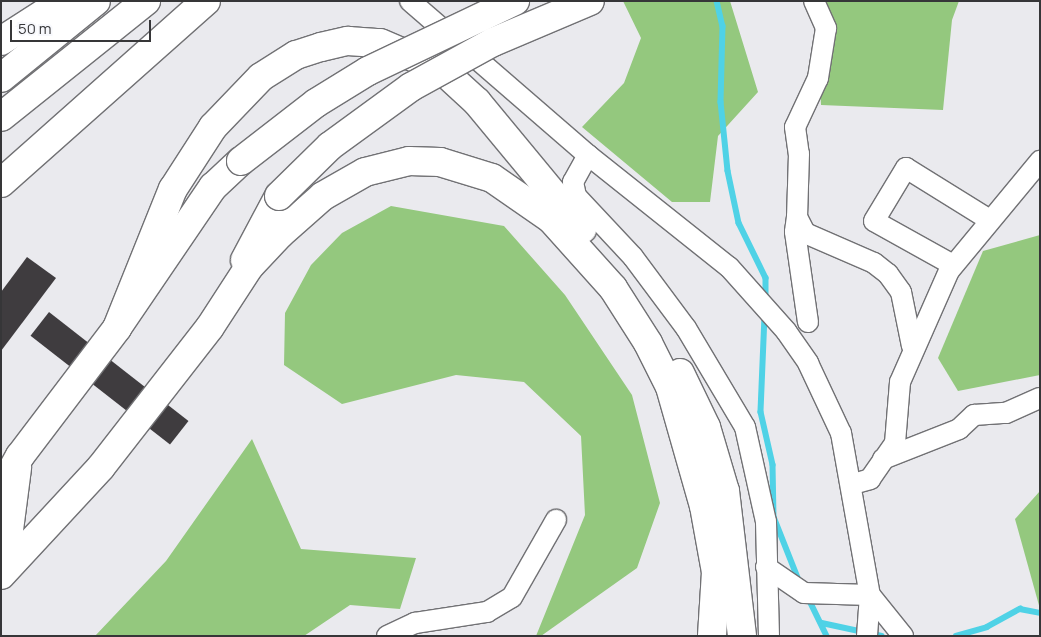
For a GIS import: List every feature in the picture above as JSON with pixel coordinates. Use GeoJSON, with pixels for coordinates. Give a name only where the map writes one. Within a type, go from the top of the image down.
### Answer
{"type":"FeatureCollection","features":[{"type":"Feature","properties":{"kind":"highway"},"geometry":{"type":"LineString","coordinates":[[1,41],[63,1]]}},
{"type":"Feature","properties":{"kind":"highway"},"geometry":{"type":"LineString","coordinates":[[1,78],[96,1]]}},
{"type":"Feature","properties":{"kind":"highway"},"geometry":{"type":"LineString","coordinates":[[1,117],[146,1]]}},
{"type":"Feature","properties":{"kind":"highway"},"geometry":{"type":"LineString","coordinates":[[1,183],[206,1]]}},
{"type":"Feature","properties":{"kind":"highway"},"geometry":{"type":"LineString","coordinates":[[1,490],[20,456],[117,328],[213,187],[241,161],[316,103],[368,71],[515,1]]}},
{"type":"Feature","properties":{"kind":"highway"},"geometry":{"type":"LineString","coordinates":[[237,283],[251,241],[279,196],[330,146],[411,87],[493,42],[590,1]]}},
{"type":"Feature","properties":{"kind":"highway"},"geometry":{"type":"LineString","coordinates":[[117,328],[173,189],[212,127],[261,77],[296,55],[348,41],[380,44],[428,60],[477,102],[629,287],[668,349],[706,427],[725,491],[742,636]]}},
{"type":"Feature","properties":{"kind":"highway"},"geometry":{"type":"LineString","coordinates":[[1,587],[101,467],[210,327],[237,283],[280,234],[323,196],[380,167],[424,161],[467,167],[527,199],[572,239],[614,288],[664,372],[704,506],[716,572],[715,628]]}},
{"type":"Feature","properties":{"kind":"highway"},"geometry":{"type":"LineString","coordinates":[[1,544],[9,530],[20,456]]}},
{"type":"Feature","properties":{"kind":"highway"},"geometry":{"type":"LineString","coordinates":[[1,575],[101,467]]}},
{"type":"Feature","properties":{"kind":"street"},"geometry":{"type":"LineString","coordinates":[[410,1],[588,155],[729,267],[786,331],[828,404],[841,433],[853,484],[870,596],[868,636]]}},
{"type":"Feature","properties":{"kind":"street"},"geometry":{"type":"LineString","coordinates":[[808,322],[795,232],[799,154],[795,127],[818,78],[826,28],[814,1]]}},
{"type":"Feature","properties":{"kind":"street"},"geometry":{"type":"LineString","coordinates":[[588,155],[573,182],[576,196],[633,257],[686,328],[745,427],[766,522],[769,636]]}},
{"type":"Feature","properties":{"kind":"street"},"geometry":{"type":"LineString","coordinates":[[853,484],[870,479],[895,443],[900,382],[912,346],[953,265],[1040,161]]}},
{"type":"Feature","properties":{"kind":"street"},"geometry":{"type":"LineString","coordinates":[[953,265],[874,221],[906,168],[990,220]]}},
{"type":"Feature","properties":{"kind":"street"},"geometry":{"type":"LineString","coordinates":[[797,217],[806,233],[874,263],[888,274],[901,292],[912,346]]}},
{"type":"Feature","properties":{"kind":"street"},"geometry":{"type":"LineString","coordinates":[[883,460],[959,430],[974,416],[1006,413],[1040,398]]}},
{"type":"Feature","properties":{"kind":"street"},"geometry":{"type":"LineString","coordinates":[[387,636],[415,623],[487,612],[512,598],[556,520]]}},
{"type":"Feature","properties":{"kind":"street"},"geometry":{"type":"LineString","coordinates":[[766,567],[804,593],[870,596],[903,636]]}},
{"type":"Feature","properties":{"kind":"green space"},"geometry":{"type":"Polygon","coordinates":[[[623,1],[730,1],[758,92],[718,136],[710,202],[672,202],[582,127],[624,83],[641,38],[623,1]]]}},
{"type":"Feature","properties":{"kind":"green space"},"geometry":{"type":"Polygon","coordinates":[[[824,1],[959,1],[952,20],[943,110],[821,105],[817,15],[824,1]]]}},
{"type":"Feature","properties":{"kind":"green space"},"geometry":{"type":"Polygon","coordinates":[[[391,206],[504,226],[565,295],[632,395],[660,503],[637,568],[541,636],[536,636],[585,515],[581,436],[524,382],[456,375],[342,404],[284,365],[285,313],[311,265],[342,233],[391,206]]]}},
{"type":"Feature","properties":{"kind":"green space"},"geometry":{"type":"Polygon","coordinates":[[[1040,235],[1040,375],[958,391],[938,358],[983,251],[1040,235]]]}},
{"type":"Feature","properties":{"kind":"green space"},"geometry":{"type":"Polygon","coordinates":[[[252,439],[301,549],[416,558],[400,609],[350,605],[304,636],[95,636],[166,561],[252,439]]]}},
{"type":"Feature","properties":{"kind":"green space"},"geometry":{"type":"Polygon","coordinates":[[[1040,491],[1040,609],[1015,519],[1040,491]]]}},
{"type":"Feature","properties":{"kind":"building"},"geometry":{"type":"Polygon","coordinates":[[[27,257],[56,278],[1,351],[1,292],[27,257]]]}},
{"type":"Feature","properties":{"kind":"building"},"geometry":{"type":"Polygon","coordinates":[[[49,312],[188,421],[170,445],[31,336],[49,312]]]}},
{"type":"Feature","properties":{"kind":"waterway"},"geometry":{"type":"LineString","coordinates":[[717,1],[723,26],[721,102],[728,171],[739,223],[766,278],[766,299]]}},
{"type":"Feature","properties":{"kind":"waterway"},"geometry":{"type":"LineString","coordinates":[[765,316],[761,412],[773,465],[774,517],[799,580]]}},
{"type":"Feature","properties":{"kind":"waterway"},"geometry":{"type":"LineString","coordinates":[[808,597],[827,636]]}},
{"type":"Feature","properties":{"kind":"waterway"},"geometry":{"type":"LineString","coordinates":[[956,636],[987,627],[1020,609],[1040,613]]}},
{"type":"Feature","properties":{"kind":"waterway"},"geometry":{"type":"LineString","coordinates":[[822,623],[882,636]]}}]}
